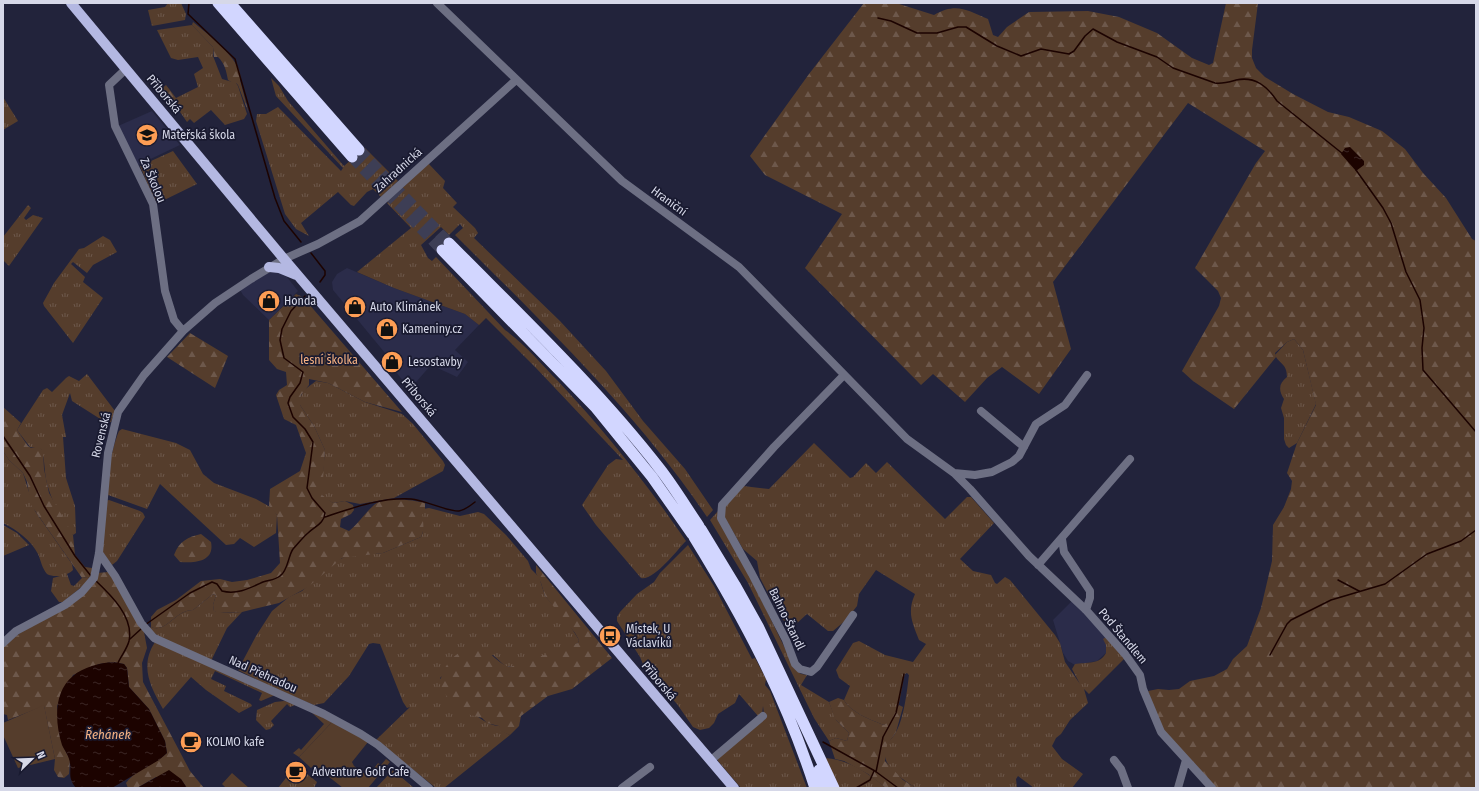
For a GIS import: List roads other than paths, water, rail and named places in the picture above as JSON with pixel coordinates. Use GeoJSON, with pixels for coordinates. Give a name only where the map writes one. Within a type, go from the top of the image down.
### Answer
{"type":"FeatureCollection","features":[{"type":"Feature","properties":{"kind":"highway"},"geometry":{"type":"LineString","coordinates":[[218,3],[356,154],[230,3]]}},
{"type":"Feature","properties":{"kind":"highway"},"geometry":{"type":"LineString","coordinates":[[445,246],[568,365],[661,470],[697,531],[777,686],[804,753],[814,788]]}},
{"type":"Feature","properties":{"kind":"highway"},"geometry":{"type":"LineString","coordinates":[[697,531],[735,585],[755,622],[834,788]]}},
{"type":"Feature","properties":{"kind":"highway"},"geometry":{"type":"LineString","coordinates":[[793,702],[825,788]]}},
{"type":"Feature","properties":{"kind":"main road","name":"Příborská"},"geometry":{"type":"LineString","coordinates":[[71,3],[284,259],[734,788]]}},
{"type":"Feature","properties":{"kind":"main road"},"geometry":{"type":"LineString","coordinates":[[269,267],[279,268],[298,275]]}},
{"type":"Feature","properties":{"kind":"street","name":"Hraniční"},"geometry":{"type":"LineString","coordinates":[[437,3],[622,181],[739,267],[886,419]]}},
{"type":"Feature","properties":{"kind":"street","name":"Za Školou"},"geometry":{"type":"LineString","coordinates":[[126,69],[108,85],[115,126],[153,204],[165,291],[174,320],[183,331]]}},
{"type":"Feature","properties":{"kind":"street","name":"Zahradnická"},"geometry":{"type":"LineString","coordinates":[[284,259],[318,244],[360,221],[516,80]]}},
{"type":"Feature","properties":{"kind":"street","name":"Rovenská"},"geometry":{"type":"LineString","coordinates":[[3,643],[16,631],[65,605],[82,592],[93,579],[99,553],[108,453],[118,412],[144,375],[183,331],[215,303],[269,267],[284,259]]}},
{"type":"Feature","properties":{"kind":"street","name":"Bahno-Štandl"},"geometry":{"type":"LineString","coordinates":[[844,375],[774,447],[722,504],[721,518],[786,640],[795,664],[800,669],[810,672],[817,667],[853,615]]}},
{"type":"Feature","properties":{"kind":"street","name":"Pod Štandlem"},"geometry":{"type":"LineString","coordinates":[[954,473],[975,475],[992,472],[1012,462],[1019,456],[1036,424],[1066,405],[1087,375]]}},
{"type":"Feature","properties":{"kind":"street"},"geometry":{"type":"LineString","coordinates":[[981,411],[1024,447]]}},
{"type":"Feature","properties":{"kind":"street","name":"Pod Štandlem"},"geometry":{"type":"LineString","coordinates":[[886,419],[906,439],[954,473],[1038,565],[1086,610],[1126,654],[1140,675],[1143,689],[1161,732],[1212,788]]}},
{"type":"Feature","properties":{"kind":"street"},"geometry":{"type":"LineString","coordinates":[[1038,565],[1130,459]]}},
{"type":"Feature","properties":{"kind":"street","name":"Pod Štandlem"},"geometry":{"type":"LineString","coordinates":[[1062,539],[1064,552],[1090,591],[1090,598],[1086,610]]}},
{"type":"Feature","properties":{"kind":"street","name":"Nad Přehradou"},"geometry":{"type":"LineString","coordinates":[[99,553],[141,623],[154,638],[324,714],[361,734],[378,745],[429,788]]}},
{"type":"Feature","properties":{"kind":"street"},"geometry":{"type":"LineString","coordinates":[[96,566],[100,564],[107,565]]}},
{"type":"Feature","properties":{"kind":"street"},"geometry":{"type":"LineString","coordinates":[[710,761],[763,716]]}},
{"type":"Feature","properties":{"kind":"street"},"geometry":{"type":"LineString","coordinates":[[1114,760],[1121,769],[1128,788]]}},
{"type":"Feature","properties":{"kind":"street"},"geometry":{"type":"LineString","coordinates":[[1178,788],[1186,760]]}},
{"type":"Feature","properties":{"kind":"street"},"geometry":{"type":"LineString","coordinates":[[622,788],[650,767]]}},
{"type":"Feature","properties":{"kind":"water"},"geometry":{"type":"Polygon","coordinates":[[[1350,147],[1364,161],[1364,165],[1356,171],[1341,154],[1345,148],[1350,147]]]}},
{"type":"Feature","properties":{"kind":"water","name":"Řehánek"},"geometry":{"type":"Polygon","coordinates":[[[113,662],[124,664],[127,668],[129,687],[149,709],[165,741],[167,753],[159,760],[112,788],[76,788],[70,777],[70,763],[62,745],[58,727],[57,708],[59,699],[66,683],[77,673],[92,666],[113,662]]]}},
{"type":"Feature","properties":{"kind":"water"},"geometry":{"type":"Polygon","coordinates":[[[169,770],[181,779],[187,788],[137,788],[169,770]]]}},
{"type":"Feature","properties":{"kind":"waterway"},"geometry":{"type":"LineString","coordinates":[[189,3],[188,14],[235,59],[275,198],[284,221],[301,242]]}},
{"type":"Feature","properties":{"kind":"waterway"},"geometry":{"type":"LineString","coordinates":[[878,18],[891,21],[917,33],[937,33],[958,27],[966,27],[997,46],[1021,56],[1041,49],[1069,54],[1074,51],[1085,36],[1093,29],[1117,42],[1157,57],[1173,68],[1215,83],[1243,79],[1249,79],[1260,83],[1277,101],[1343,154]]}},
{"type":"Feature","properties":{"kind":"waterway"},"geometry":{"type":"LineString","coordinates":[[1356,170],[1383,208],[1391,223],[1406,272],[1420,300],[1424,328],[1422,348],[1423,370],[1476,432]]}},
{"type":"Feature","properties":{"kind":"waterway"},"geometry":{"type":"LineString","coordinates":[[311,253],[325,271],[325,275],[320,282]]}},
{"type":"Feature","properties":{"kind":"waterway"},"geometry":{"type":"LineString","coordinates":[[145,625],[190,593],[212,582],[217,584],[222,591],[233,592],[243,590],[278,577],[285,571],[293,549],[323,520],[325,513],[312,498],[307,488],[313,442],[305,429],[293,417],[288,403],[290,397],[300,383],[303,372],[284,358],[280,340],[282,329],[291,311],[305,296]]}},
{"type":"Feature","properties":{"kind":"waterway"},"geometry":{"type":"LineString","coordinates":[[3,436],[30,476],[44,506],[75,556],[91,576]]}},
{"type":"Feature","properties":{"kind":"waterway"},"geometry":{"type":"LineString","coordinates":[[325,517],[378,501],[411,499],[455,511],[465,509],[475,502]]}},
{"type":"Feature","properties":{"kind":"waterway"},"geometry":{"type":"LineString","coordinates":[[1270,655],[1287,624],[1291,620],[1331,600],[1385,584],[1427,554],[1461,541],[1476,530]]}},
{"type":"Feature","properties":{"kind":"waterway"},"geometry":{"type":"LineString","coordinates":[[95,580],[108,592],[120,607],[128,623],[130,632],[129,641],[118,663]]}},
{"type":"Feature","properties":{"kind":"waterway"},"geometry":{"type":"LineString","coordinates":[[1338,580],[1359,591]]}},
{"type":"Feature","properties":{"kind":"waterway"},"geometry":{"type":"LineString","coordinates":[[130,639],[141,629]]}},
{"type":"Feature","properties":{"kind":"waterway"},"geometry":{"type":"LineString","coordinates":[[876,772],[883,737],[896,713],[904,674]]}},
{"type":"Feature","properties":{"kind":"waterway"},"geometry":{"type":"LineString","coordinates":[[823,742],[875,771],[898,788]]}},
{"type":"Feature","properties":{"kind":"waterway"},"geometry":{"type":"LineString","coordinates":[[856,788],[870,780],[874,771]]}},
{"type":"Feature","properties":{"kind":"tunnel"},"geometry":{"type":"LineString","coordinates":[[359,150],[449,243]]}},
{"type":"Feature","properties":{"kind":"tunnel"},"geometry":{"type":"LineString","coordinates":[[352,157],[442,250]]}},
{"type":"Feature","properties":{"kind":"place","name":"Mateřská škola"},"geometry":{"type":"Point","coordinates":[147,135]}},
{"type":"Feature","properties":{"kind":"place","name":"Honda"},"geometry":{"type":"Point","coordinates":[269,301]}},
{"type":"Feature","properties":{"kind":"place","name":"Auto Klimánek"},"geometry":{"type":"Point","coordinates":[355,307]}},
{"type":"Feature","properties":{"kind":"place","name":"Kameniny.cz"},"geometry":{"type":"Point","coordinates":[387,329]}},
{"type":"Feature","properties":{"kind":"place","name":"Lesostavby"},"geometry":{"type":"Point","coordinates":[392,362]}},
{"type":"Feature","properties":{"kind":"place","name":"Místek, U Václavíků"},"geometry":{"type":"Point","coordinates":[610,636]}},
{"type":"Feature","properties":{"kind":"place","name":"KOLMO kafe"},"geometry":{"type":"Point","coordinates":[191,742]}},
{"type":"Feature","properties":{"kind":"place","name":"Adventure Golf Cafe"},"geometry":{"type":"Point","coordinates":[296,772]}},
{"type":"Feature","properties":{"kind":"park label","name":"lesní školka"},"geometry":{"type":"Point","coordinates":[329,360]}}]}
